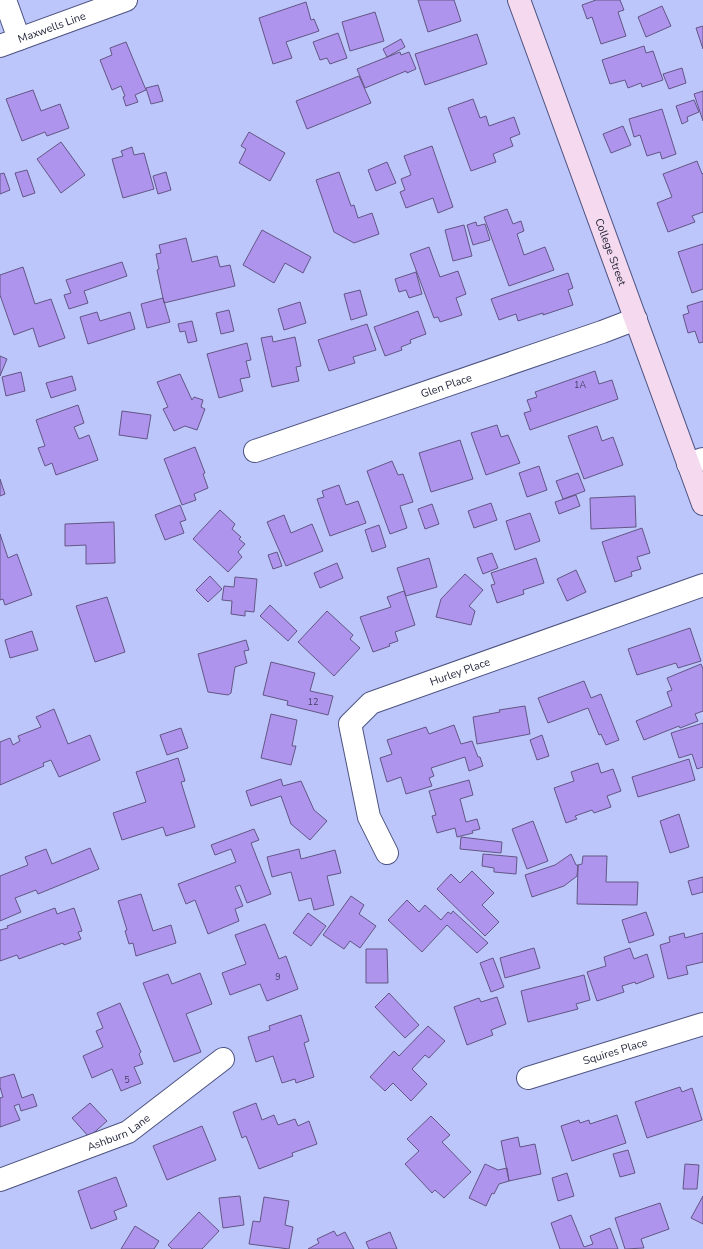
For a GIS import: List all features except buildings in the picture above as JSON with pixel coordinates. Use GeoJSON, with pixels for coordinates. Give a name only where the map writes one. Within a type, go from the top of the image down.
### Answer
{"type":"FeatureCollection","features":[{"type":"Feature","properties":{"kind":"main road","name":"College Street"},"geometry":{"type":"LineString","coordinates":[[519,0],[636,319],[696,461],[703,504]]}},
{"type":"Feature","properties":{"kind":"street"},"geometry":{"type":"LineString","coordinates":[[5,0],[10,43]]}},
{"type":"Feature","properties":{"kind":"street","name":"Maxwells Line"},"geometry":{"type":"LineString","coordinates":[[10,43],[126,0]]}},
{"type":"Feature","properties":{"kind":"street","name":"Glen Place"},"geometry":{"type":"LineString","coordinates":[[255,451],[595,335],[636,319]]}},
{"type":"Feature","properties":{"kind":"street","name":"Hurley Place"},"geometry":{"type":"LineString","coordinates":[[387,853],[369,818],[350,724],[371,703],[703,585]]}},
{"type":"Feature","properties":{"kind":"street","name":"Squires Place"},"geometry":{"type":"LineString","coordinates":[[528,1078],[703,1024]]}},
{"type":"Feature","properties":{"kind":"street","name":"Ashburn Lane"},"geometry":{"type":"LineString","coordinates":[[0,1180],[128,1132],[223,1059]]}}]}
